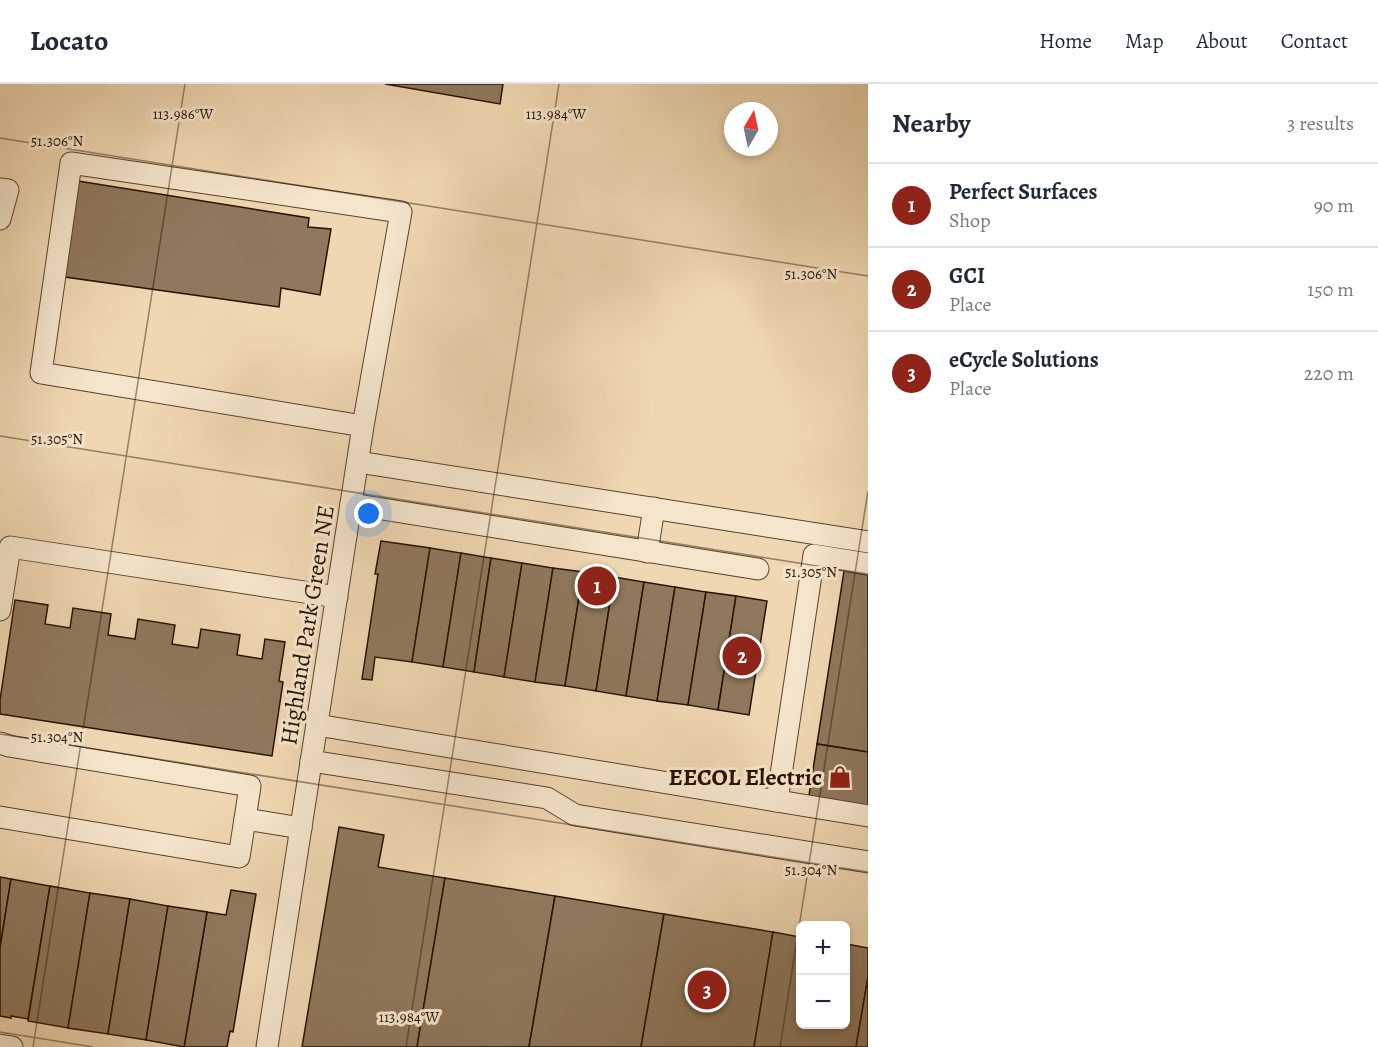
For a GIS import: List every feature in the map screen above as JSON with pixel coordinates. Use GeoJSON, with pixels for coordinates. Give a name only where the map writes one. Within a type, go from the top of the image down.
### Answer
{"type":"FeatureCollection","features":[{"type":"Feature","properties":{"kind":"street","name":"Highland Park Green NE"},"geometry":{"type":"LineString","coordinates":[[267,1047],[363,426],[401,212],[71,163],[41,373],[363,426]]}},
{"type":"Feature","properties":{"kind":"street"},"geometry":{"type":"LineString","coordinates":[[0,189],[8,190],[0,219]]}},
{"type":"Feature","properties":{"kind":"street"},"geometry":{"type":"LineString","coordinates":[[358,462],[868,542]]}},
{"type":"Feature","properties":{"kind":"street"},"geometry":{"type":"LineString","coordinates":[[351,504],[758,569]]}},
{"type":"Feature","properties":{"kind":"street"},"geometry":{"type":"LineString","coordinates":[[647,552],[654,508]]}},
{"type":"Feature","properties":{"kind":"street"},"geometry":{"type":"LineString","coordinates":[[0,610],[10,547],[337,597]]}},
{"type":"Feature","properties":{"kind":"street"},"geometry":{"type":"LineString","coordinates":[[777,801],[814,555],[868,564]]}},
{"type":"Feature","properties":{"kind":"street"},"geometry":{"type":"LineString","coordinates":[[317,725],[868,816]]}},
{"type":"Feature","properties":{"kind":"street"},"geometry":{"type":"LineString","coordinates":[[0,743],[250,786],[240,857],[0,817]]}},
{"type":"Feature","properties":{"kind":"street"},"geometry":{"type":"LineString","coordinates":[[312,761],[547,798],[575,815],[868,862]]}},
{"type":"Feature","properties":{"kind":"street"},"geometry":{"type":"LineString","coordinates":[[245,819],[301,828]]}},
{"type":"Feature","properties":{"kind":"street"},"geometry":{"type":"LineString","coordinates":[[0,1045],[12,1047]]}},
{"type":"Feature","properties":{"kind":"building"},"geometry":{"type":"Polygon","coordinates":[[[385,84],[503,84],[500,104],[385,84]]]}},
{"type":"Feature","properties":{"kind":"building"},"geometry":{"type":"Polygon","coordinates":[[[78,181],[309,218],[308,227],[331,229],[320,295],[281,288],[279,307],[65,277],[78,181]]]}},
{"type":"Feature","properties":{"kind":"building"},"geometry":{"type":"Polygon","coordinates":[[[381,541],[430,548],[412,662],[375,657],[372,680],[362,679],[378,574],[375,574],[381,541]]]}},
{"type":"Feature","properties":{"kind":"building"},"geometry":{"type":"Polygon","coordinates":[[[430,548],[461,553],[443,667],[412,662],[430,548]]]}},
{"type":"Feature","properties":{"kind":"building"},"geometry":{"type":"Polygon","coordinates":[[[461,553],[491,558],[474,672],[443,667],[461,553]]]}},
{"type":"Feature","properties":{"kind":"building"},"geometry":{"type":"Polygon","coordinates":[[[491,558],[522,563],[504,677],[474,672],[491,558]]]}},
{"type":"Feature","properties":{"kind":"building"},"geometry":{"type":"Polygon","coordinates":[[[522,563],[553,568],[535,682],[504,677],[522,563]]]}},
{"type":"Feature","properties":{"kind":"building"},"geometry":{"type":"Polygon","coordinates":[[[553,568],[583,572],[565,686],[535,682],[553,568]]]}},
{"type":"Feature","properties":{"kind":"building"},"geometry":{"type":"Polygon","coordinates":[[[844,571],[868,575],[868,752],[817,744],[844,571]]]}},
{"type":"Feature","properties":{"kind":"building"},"geometry":{"type":"Polygon","coordinates":[[[583,572],[614,577],[596,691],[565,686],[583,572]]]}},
{"type":"Feature","properties":{"kind":"building"},"geometry":{"type":"Polygon","coordinates":[[[614,577],[644,582],[626,696],[596,691],[614,577]]]}},
{"type":"Feature","properties":{"kind":"building"},"geometry":{"type":"Polygon","coordinates":[[[644,582],[675,587],[657,701],[626,696],[644,582]]]}},
{"type":"Feature","properties":{"kind":"building"},"geometry":{"type":"Polygon","coordinates":[[[675,587],[706,592],[688,705],[657,701],[675,587]]]}},
{"type":"Feature","properties":{"kind":"building"},"geometry":{"type":"Polygon","coordinates":[[[706,592],[736,596],[718,710],[688,705],[706,592]]]}},
{"type":"Feature","properties":{"kind":"building"},"geometry":{"type":"Polygon","coordinates":[[[736,596],[767,601],[749,715],[718,710],[736,596]]]}},
{"type":"Feature","properties":{"kind":"building"},"geometry":{"type":"Polygon","coordinates":[[[15,600],[48,605],[45,624],[70,628],[73,608],[111,614],[108,635],[135,639],[138,619],[175,625],[172,644],[198,648],[201,629],[240,635],[237,655],[262,659],[265,639],[285,642],[279,681],[283,682],[272,756],[0,714],[0,700],[15,600]]]}},
{"type":"Feature","properties":{"kind":"building","name":"EECOL Electric"},"geometry":{"type":"Polygon","coordinates":[[[817,744],[868,752],[868,812],[808,802],[817,744]]]}},
{"type":"Feature","properties":{"kind":"building"},"geometry":{"type":"Polygon","coordinates":[[[339,827],[384,835],[378,867],[445,878],[417,1047],[302,1047],[339,827]]]}},
{"type":"Feature","properties":{"kind":"building"},"geometry":{"type":"Polygon","coordinates":[[[0,877],[11,879],[0,948],[0,877]]]}},
{"type":"Feature","properties":{"kind":"building"},"geometry":{"type":"Polygon","coordinates":[[[445,878],[555,896],[529,1047],[417,1047],[445,878]]]}},
{"type":"Feature","properties":{"kind":"building"},"geometry":{"type":"Polygon","coordinates":[[[11,879],[50,886],[28,1019],[0,1016],[0,948],[11,879]]]}},
{"type":"Feature","properties":{"kind":"building"},"geometry":{"type":"Polygon","coordinates":[[[50,886],[90,893],[68,1028],[28,1021],[50,886]]]}},
{"type":"Feature","properties":{"kind":"building"},"geometry":{"type":"Polygon","coordinates":[[[231,890],[256,894],[233,1032],[230,1031],[227,1047],[184,1047],[207,912],[226,915],[231,890]]]}},
{"type":"Feature","properties":{"kind":"building"},"geometry":{"type":"Polygon","coordinates":[[[90,893],[130,899],[108,1034],[68,1028],[90,893]]]}},
{"type":"Feature","properties":{"kind":"building"},"geometry":{"type":"Polygon","coordinates":[[[555,896],[664,914],[641,1047],[529,1047],[555,896]]]}},
{"type":"Feature","properties":{"kind":"building"},"geometry":{"type":"Polygon","coordinates":[[[130,899],[168,906],[146,1040],[108,1034],[130,899]]]}},
{"type":"Feature","properties":{"kind":"building"},"geometry":{"type":"Polygon","coordinates":[[[168,906],[207,912],[184,1047],[146,1040],[168,906]]]}},
{"type":"Feature","properties":{"kind":"building"},"geometry":{"type":"Polygon","coordinates":[[[664,914],[773,932],[754,1047],[641,1047],[664,914]]]}},
{"type":"Feature","properties":{"kind":"building"},"geometry":{"type":"Polygon","coordinates":[[[773,932],[796,936],[796,1029],[850,1029],[850,945],[868,948],[868,977],[856,1047],[754,1047],[773,932]]]}},
{"type":"Feature","properties":{"kind":"building"},"geometry":{"type":"Polygon","coordinates":[[[868,977],[868,1047],[856,1047],[868,977]]]}},
{"type":"Feature","properties":{"kind":"place","name":"Perfect Surfaces"},"geometry":{"type":"Point","coordinates":[597,586]}},
{"type":"Feature","properties":{"kind":"place","name":"GCI"},"geometry":{"type":"Point","coordinates":[742,656]}},
{"type":"Feature","properties":{"kind":"place","name":"EECOL Electric"},"geometry":{"type":"Point","coordinates":[840,777]}},
{"type":"Feature","properties":{"kind":"place","name":"eCycle Solutions"},"geometry":{"type":"Point","coordinates":[707,990]}}]}
